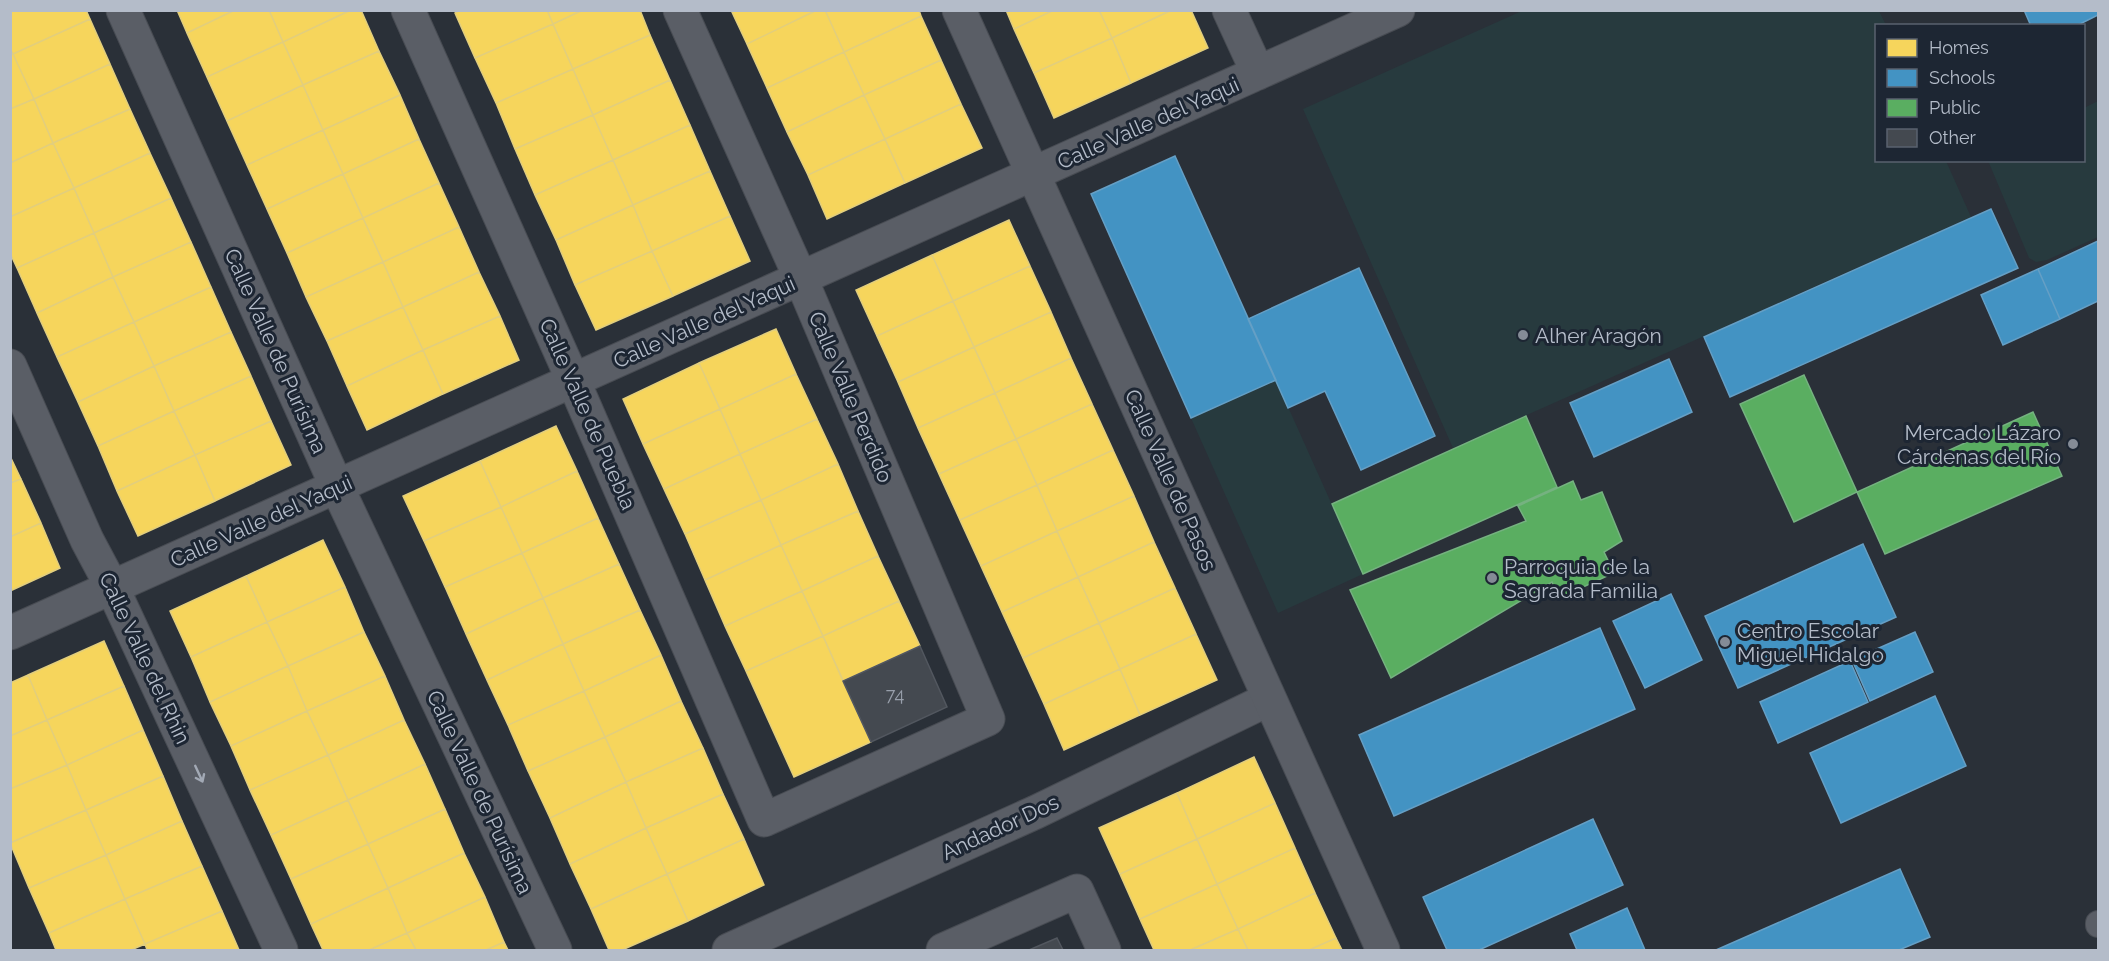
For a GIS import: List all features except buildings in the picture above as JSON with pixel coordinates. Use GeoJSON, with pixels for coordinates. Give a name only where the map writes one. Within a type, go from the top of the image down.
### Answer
{"type":"FeatureCollection","features":[{"type":"Feature","properties":{"kind":"street","name":"Calle Valle de Purísima"},"geometry":{"type":"LineString","coordinates":[[123,10],[337,487],[555,951]]}},
{"type":"Feature","properties":{"kind":"street","name":"Calle Valle de Puebla"},"geometry":{"type":"LineString","coordinates":[[408,10],[573,380],[764,820]]}},
{"type":"Feature","properties":{"kind":"street","name":"Calle Valle Perdido"},"geometry":{"type":"LineString","coordinates":[[680,10],[801,279],[988,719],[764,820]]}},
{"type":"Feature","properties":{"kind":"street","name":"Calle Valle de Pasos"},"geometry":{"type":"LineString","coordinates":[[959,10],[1383,951]]}},
{"type":"Feature","properties":{"kind":"street"},"geometry":{"type":"LineString","coordinates":[[1229,10],[1258,73]]}},
{"type":"Feature","properties":{"kind":"street","name":"Calle Valle del Yaqui"},"geometry":{"type":"LineString","coordinates":[[10,633],[1398,10]]}},
{"type":"Feature","properties":{"kind":"street","name":"Calle Valle del Rhin"},"geometry":{"type":"LineString","coordinates":[[10,366],[87,540],[112,587],[281,951]]}},
{"type":"Feature","properties":{"kind":"street","name":"Andador Dos"},"geometry":{"type":"LineString","coordinates":[[729,951],[1036,812],[1269,699]]}},
{"type":"Feature","properties":{"kind":"street"},"geometry":{"type":"LineString","coordinates":[[943,951],[1077,891],[1104,951]]}},
{"type":"Feature","properties":{"kind":"green space"},"geometry":{"type":"Polygon","coordinates":[[[1524,10],[1879,11],[1886,24],[1875,24],[1875,162],[1946,162],[1971,217],[1453,448],[1303,109],[1524,10]]]}},
{"type":"Feature","properties":{"kind":"green space"},"geometry":{"type":"Polygon","coordinates":[[[2098,101],[2098,237],[2047,260],[2036,262],[2029,258],[1989,162],[2085,162],[2085,108],[2098,101]]]}},
{"type":"Feature","properties":{"kind":"green space"},"geometry":{"type":"Polygon","coordinates":[[[1276,380],[1363,574],[1278,613],[1191,418],[1276,380]]]}},
{"type":"Feature","properties":{"kind":"place","name":"Alher Aragón"},"geometry":{"type":"Point","coordinates":[1523,335]}},
{"type":"Feature","properties":{"kind":"place","name":"Mercado Lázaro Cárdenas del Río"},"geometry":{"type":"Point","coordinates":[2073,444]}},
{"type":"Feature","properties":{"kind":"place","name":"Parroquia de la Sagrada Familia"},"geometry":{"type":"Point","coordinates":[1492,578]}},
{"type":"Feature","properties":{"kind":"place","name":"Centro Escolar Miguel Hidalgo"},"geometry":{"type":"Point","coordinates":[1725,642]}}]}
